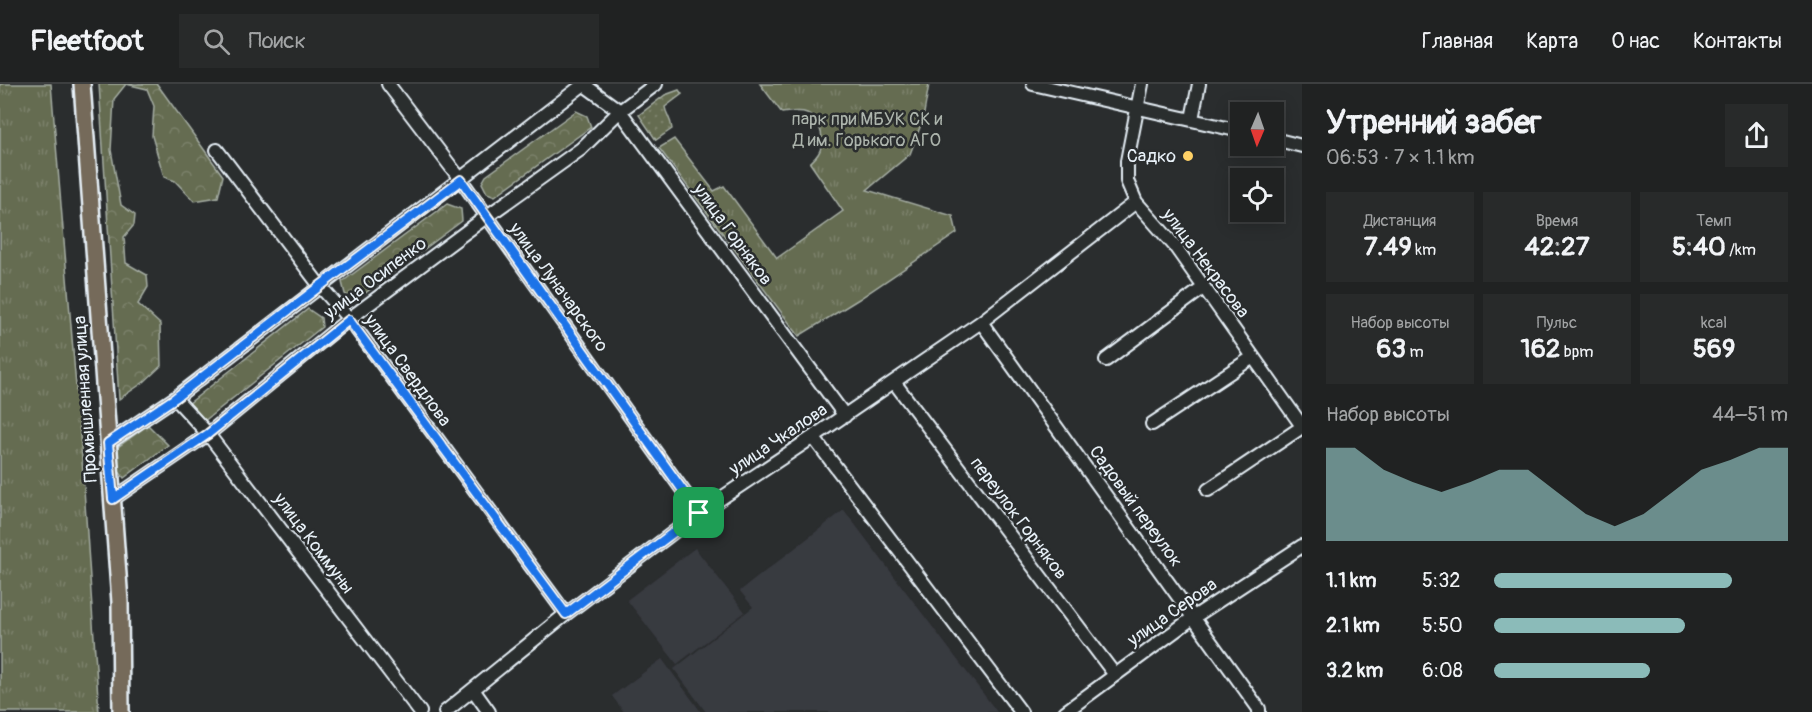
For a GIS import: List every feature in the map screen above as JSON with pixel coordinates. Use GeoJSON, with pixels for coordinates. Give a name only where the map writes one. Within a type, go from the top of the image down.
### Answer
{"type":"FeatureCollection","features":[{"type":"Feature","properties":{"kind":"main road","name":"Промышленная улица"},"geometry":{"type":"LineString","coordinates":[[82,84],[120,602],[122,712]]}},
{"type":"Feature","properties":{"kind":"street","name":"улица Луначарского"},"geometry":{"type":"LineString","coordinates":[[387,84],[461,180],[699,513]]}},
{"type":"Feature","properties":{"kind":"street","name":"улица Осипенко"},"geometry":{"type":"LineString","coordinates":[[108,443],[175,398],[583,84]]}},
{"type":"Feature","properties":{"kind":"street","name":"улица Горняков"},"geometry":{"type":"LineString","coordinates":[[583,84],[620,111],[845,416]]}},
{"type":"Feature","properties":{"kind":"street","name":"улица Осипенко"},"geometry":{"type":"LineString","coordinates":[[113,499],[208,434],[349,320],[581,149],[620,111],[656,84]]}},
{"type":"Feature","properties":{"kind":"street"},"geometry":{"type":"LineString","coordinates":[[1033,84],[1230,128]]}},
{"type":"Feature","properties":{"kind":"street"},"geometry":{"type":"LineString","coordinates":[[1138,107],[1142,84]]}},
{"type":"Feature","properties":{"kind":"street"},"geometry":{"type":"LineString","coordinates":[[1192,119],[1199,84]]}},
{"type":"Feature","properties":{"kind":"street","name":"улица Некрасова"},"geometry":{"type":"LineString","coordinates":[[1138,107],[1127,161],[1127,181],[1136,202],[1174,245],[1302,427]]}},
{"type":"Feature","properties":{"kind":"street"},"geometry":{"type":"LineString","coordinates":[[1284,142],[1302,146]]}},
{"type":"Feature","properties":{"kind":"street","name":"улица Свердлова"},"geometry":{"type":"LineString","coordinates":[[217,150],[320,286],[349,320],[566,614]]}},
{"type":"Feature","properties":{"kind":"street","name":"улица Чкалова"},"geometry":{"type":"LineString","coordinates":[[445,712],[474,691],[566,614],[699,513],[981,322],[1136,202]]}},
{"type":"Feature","properties":{"kind":"street"},"geometry":{"type":"LineString","coordinates":[[1106,360],[1203,288]]}},
{"type":"Feature","properties":{"kind":"street","name":"Садовый переулок"},"geometry":{"type":"LineString","coordinates":[[981,322],[1194,617],[1259,712]]}},
{"type":"Feature","properties":{"kind":"street"},"geometry":{"type":"LineString","coordinates":[[1152,423],[1253,357]]}},
{"type":"Feature","properties":{"kind":"street","name":"переулок Горняков"},"geometry":{"type":"LineString","coordinates":[[894,382],[1115,675]]}},
{"type":"Feature","properties":{"kind":"street","name":"улица Коммуны"},"geometry":{"type":"LineString","coordinates":[[175,398],[208,434],[420,712]]}},
{"type":"Feature","properties":{"kind":"street"},"geometry":{"type":"LineString","coordinates":[[1208,490],[1302,427]]}},
{"type":"Feature","properties":{"kind":"street"},"geometry":{"type":"LineString","coordinates":[[813,437],[1021,712]]}},
{"type":"Feature","properties":{"kind":"street","name":"улица Серова"},"geometry":{"type":"LineString","coordinates":[[1065,712],[1194,617],[1302,546]]}},
{"type":"Feature","properties":{"kind":"street"},"geometry":{"type":"LineString","coordinates":[[474,691],[489,712]]}},
{"type":"Feature","properties":{"kind":"shaded area"},"geometry":{"type":"Polygon","coordinates":[[[844,510],[997,712],[706,712],[674,669],[753,607],[740,591],[844,510]]]}},
{"type":"Feature","properties":{"kind":"shaded area"},"geometry":{"type":"Polygon","coordinates":[[[695,548],[745,612],[677,664],[627,600],[695,548]]]}},
{"type":"Feature","properties":{"kind":"shaded area"},"geometry":{"type":"Polygon","coordinates":[[[662,659],[701,712],[624,712],[612,696],[662,659]]]}},
{"type":"Feature","properties":{"kind":"green space"},"geometry":{"type":"Polygon","coordinates":[[[0,84],[51,84],[82,459],[99,712],[0,712],[0,84]]]}},
{"type":"Feature","properties":{"kind":"green space"},"geometry":{"type":"Polygon","coordinates":[[[99,84],[126,84],[114,99],[111,150],[121,205],[135,215],[134,225],[124,237],[126,263],[147,275],[148,287],[138,304],[160,324],[161,366],[144,382],[119,399],[99,84]]]}},
{"type":"Feature","properties":{"kind":"green space"},"geometry":{"type":"Polygon","coordinates":[[[126,84],[157,84],[223,176],[218,197],[194,201],[175,181],[164,177],[152,136],[154,106],[147,89],[126,84]]]}},
{"type":"Feature","properties":{"kind":"green space","name":"парк при МБУК СК и Д им. Горького АГО"},"geometry":{"type":"Polygon","coordinates":[[[760,84],[929,84],[923,119],[910,154],[867,190],[953,216],[957,233],[799,336],[659,148],[674,139],[714,191],[724,186],[777,258],[843,211],[810,163],[818,154],[822,142],[821,132],[815,119],[804,112],[782,113],[760,84]]]}},
{"type":"Feature","properties":{"kind":"green space"},"geometry":{"type":"Polygon","coordinates":[[[679,90],[682,94],[665,107],[672,129],[656,140],[639,115],[665,95],[679,90]]]}},
{"type":"Feature","properties":{"kind":"green space"},"geometry":{"type":"Polygon","coordinates":[[[576,111],[587,116],[591,127],[495,196],[487,193],[482,183],[486,176],[576,111]]]}},
{"type":"Feature","properties":{"kind":"green space"},"geometry":{"type":"Polygon","coordinates":[[[447,204],[461,209],[462,221],[360,297],[351,298],[345,294],[342,282],[447,204]]]}},
{"type":"Feature","properties":{"kind":"green space"},"geometry":{"type":"Polygon","coordinates":[[[308,309],[321,318],[322,327],[203,422],[188,404],[308,309]]]}},
{"type":"Feature","properties":{"kind":"green space"},"geometry":{"type":"Polygon","coordinates":[[[148,425],[168,445],[124,478],[118,470],[118,447],[148,425]]]}},
{"type":"Feature","properties":{"kind":"place","name":"Садко"},"geometry":{"type":"Point","coordinates":[1188,156]}},
{"type":"Feature","properties":{"kind":"route"},"geometry":{"type":"LineString","coordinates":[[461,180],[699,513],[566,614],[349,320],[208,434],[113,499],[108,443],[175,398],[461,180]]}}]}
